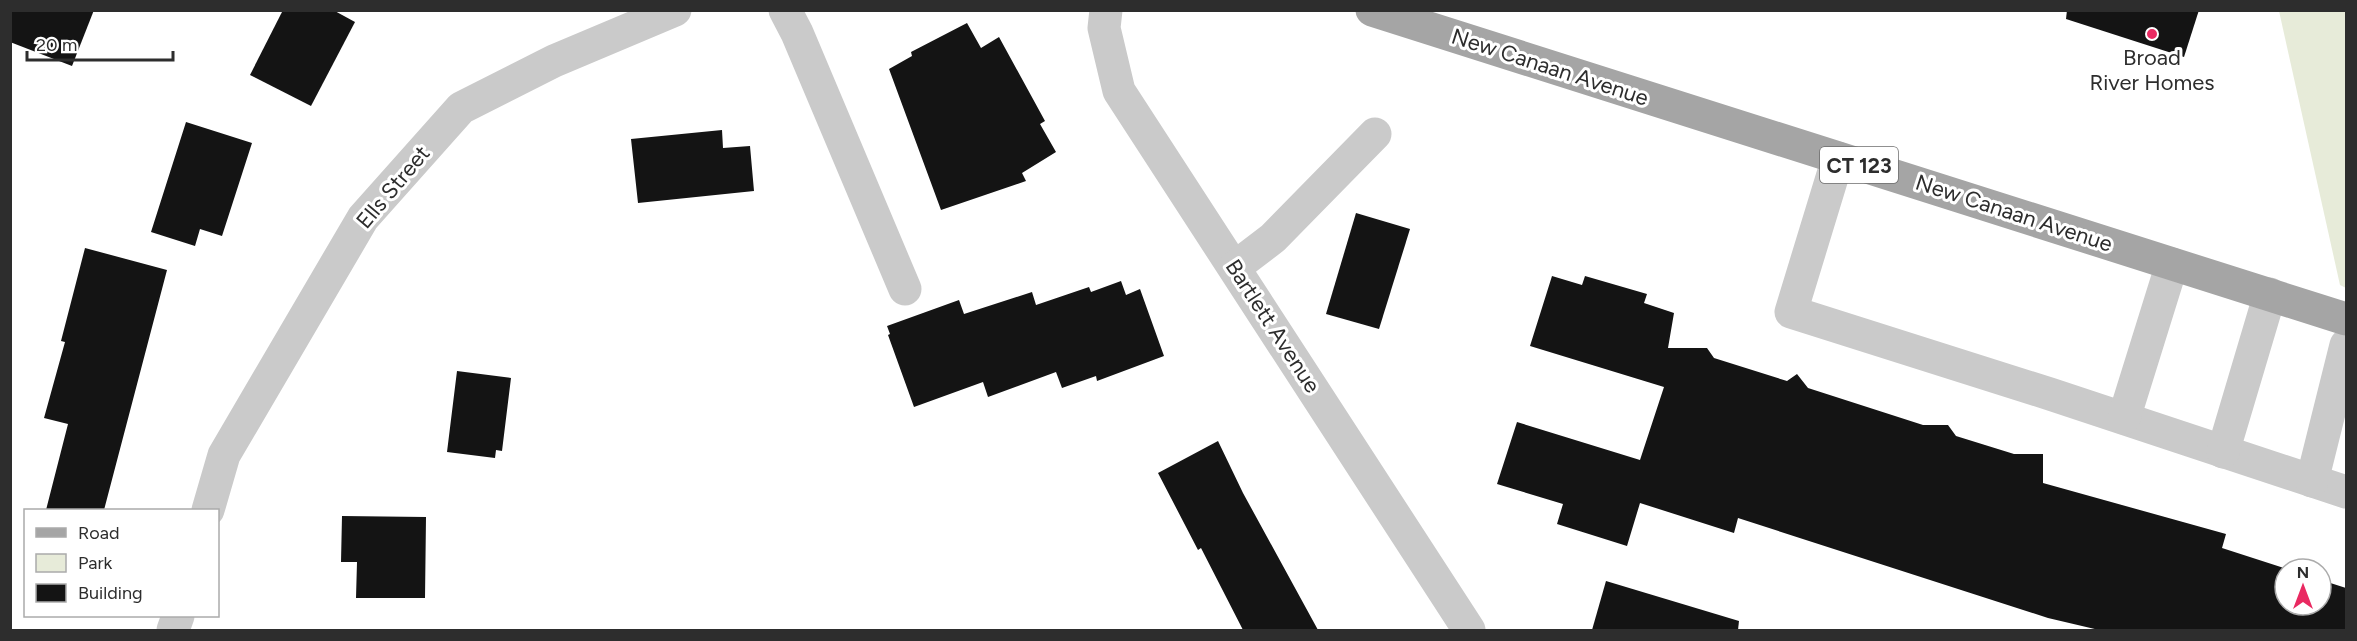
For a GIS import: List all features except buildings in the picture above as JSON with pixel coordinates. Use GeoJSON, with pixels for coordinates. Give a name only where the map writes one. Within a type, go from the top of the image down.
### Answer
{"type":"FeatureCollection","features":[{"type":"Feature","properties":{"kind":"main road","name":"New Canaan Avenue"},"geometry":{"type":"LineString","coordinates":[[1372,10],[2346,319]]}},
{"type":"Feature","properties":{"kind":"street","name":"Ells Street"},"geometry":{"type":"LineString","coordinates":[[208,509],[224,455],[363,218],[461,108],[554,61],[675,10]]}},
{"type":"Feature","properties":{"kind":"street"},"geometry":{"type":"LineString","coordinates":[[785,10],[797,33],[905,290]]}},
{"type":"Feature","properties":{"kind":"street","name":"Bartlett Avenue"},"geometry":{"type":"LineString","coordinates":[[1106,10],[1104,28],[1119,91],[1469,630]]}},
{"type":"Feature","properties":{"kind":"street"},"geometry":{"type":"LineString","coordinates":[[1235,267],[1273,238],[1375,134]]}},
{"type":"Feature","properties":{"kind":"street"},"geometry":{"type":"LineString","coordinates":[[1838,158],[1791,312],[2124,418],[2346,492]]}},
{"type":"Feature","properties":{"kind":"street"},"geometry":{"type":"LineString","coordinates":[[2124,418],[2172,264]]}},
{"type":"Feature","properties":{"kind":"street"},"geometry":{"type":"LineString","coordinates":[[2223,452],[2270,294]]}},
{"type":"Feature","properties":{"kind":"street"},"geometry":{"type":"LineString","coordinates":[[2312,481],[2346,345]]}},
{"type":"Feature","properties":{"kind":"green space"},"geometry":{"type":"Polygon","coordinates":[[[2279,11],[2346,11],[2346,288],[2340,285],[2279,11]]]}},
{"type":"Feature","properties":{"kind":"place","name":"Broad River Homes"},"geometry":{"type":"Point","coordinates":[2152,34]}}]}
